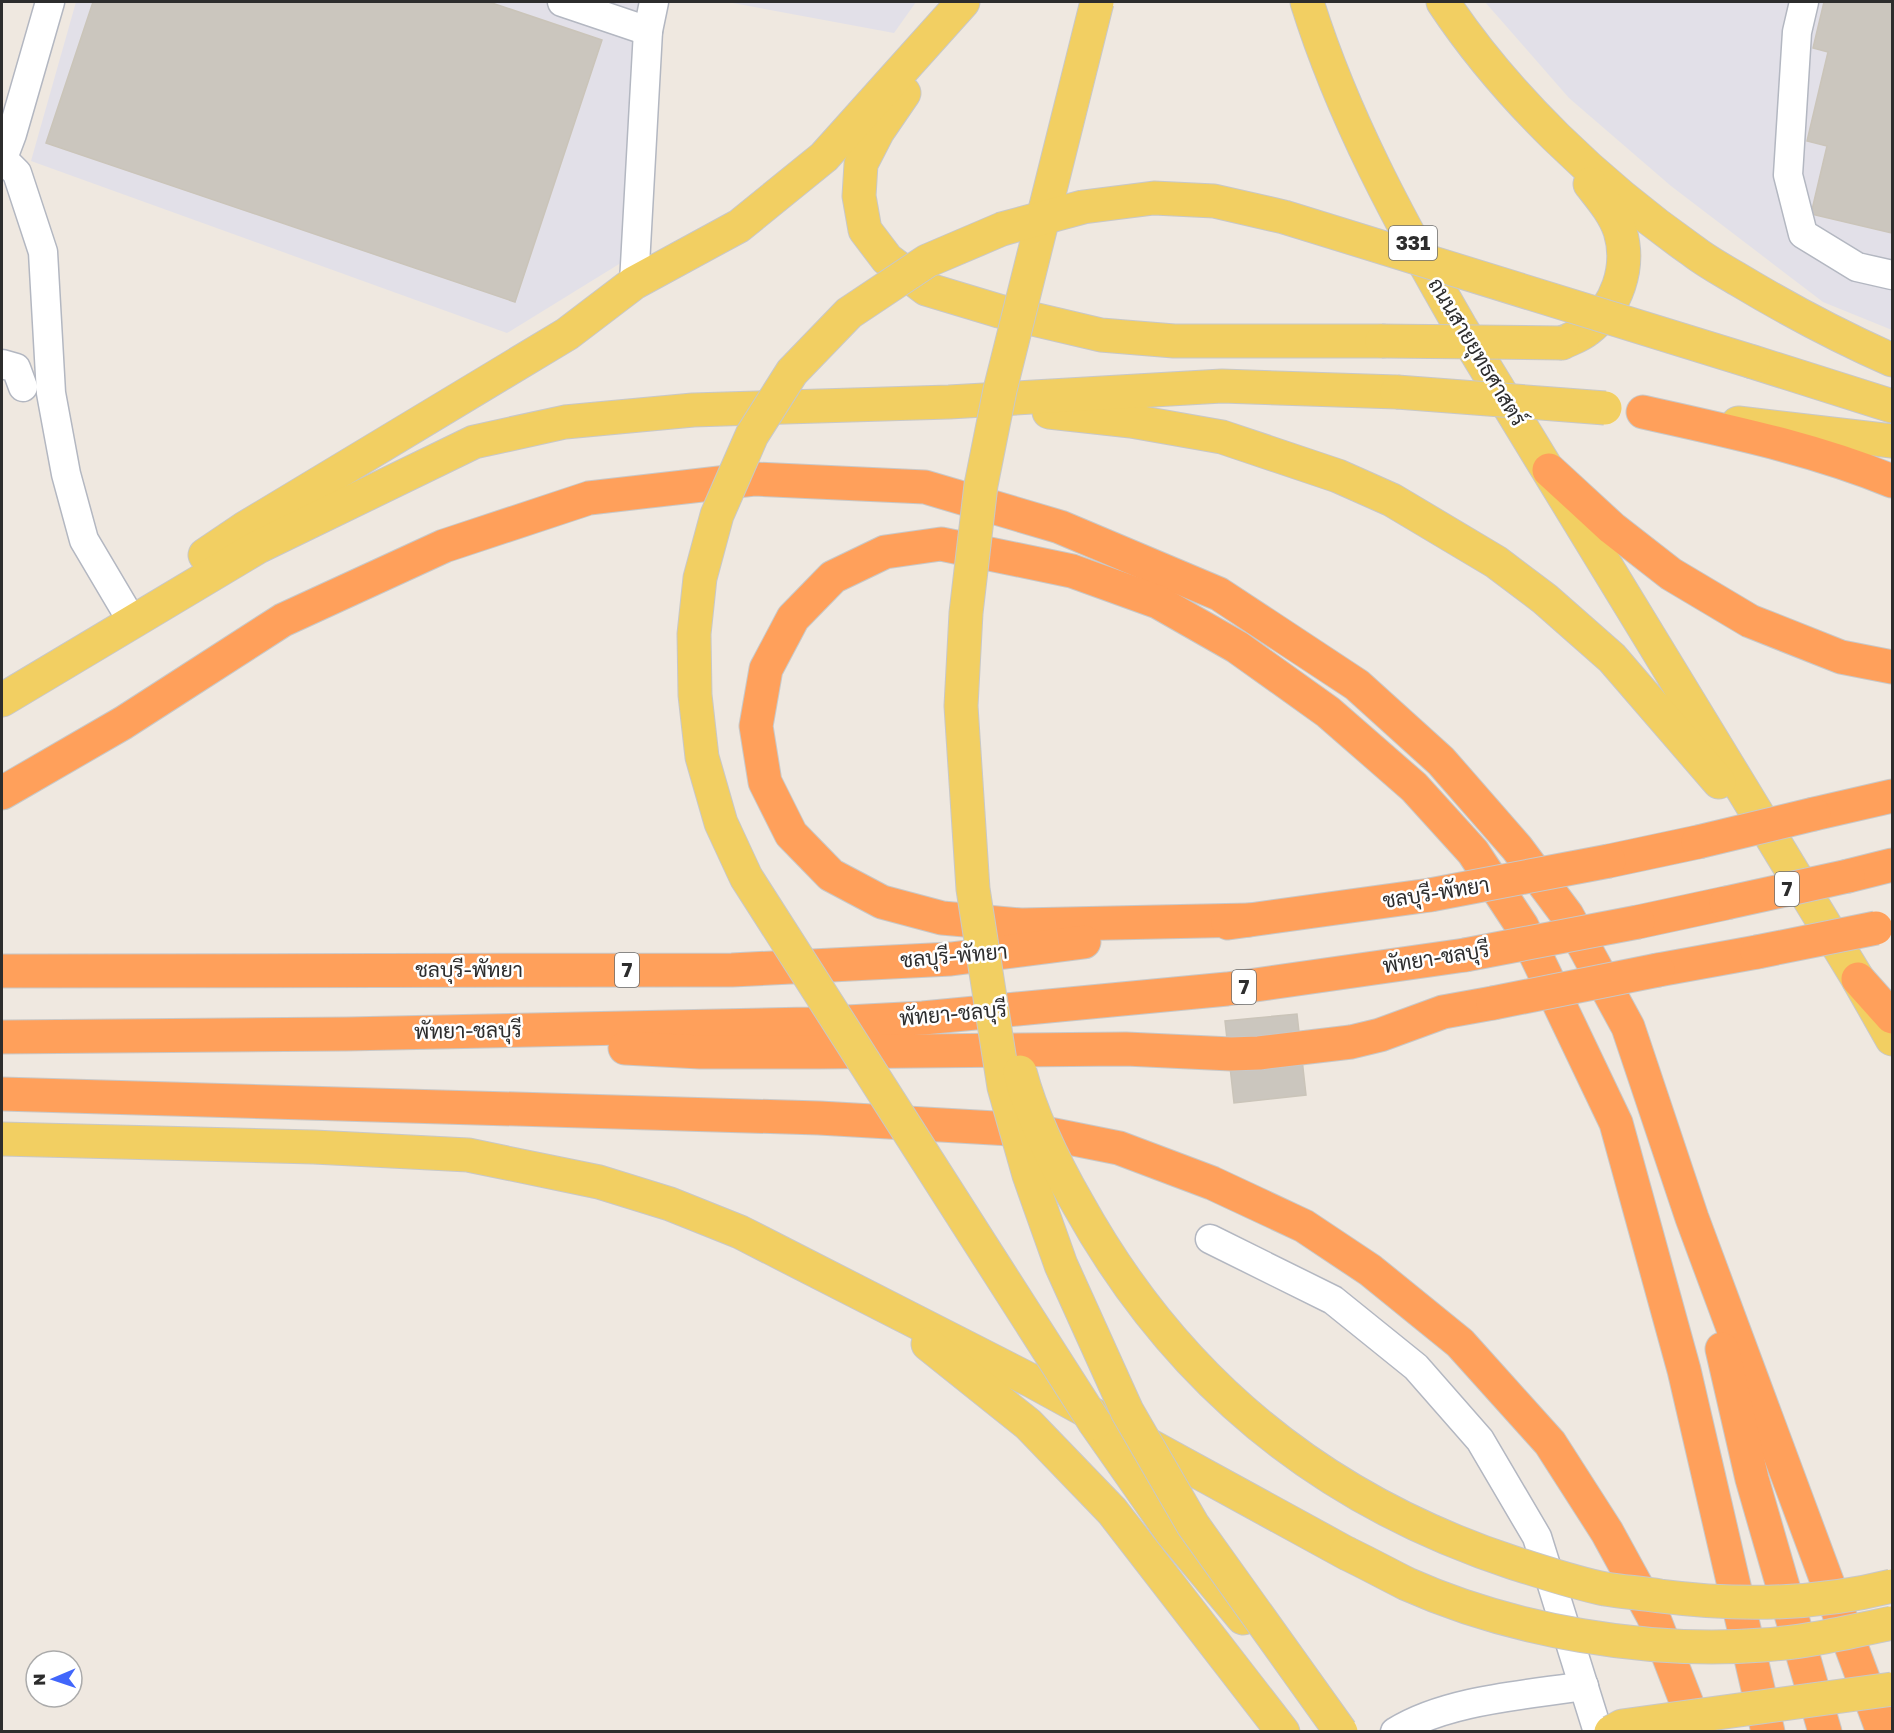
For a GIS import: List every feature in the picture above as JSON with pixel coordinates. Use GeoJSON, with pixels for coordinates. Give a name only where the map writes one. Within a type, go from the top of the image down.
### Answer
{"type":"FeatureCollection","features":[{"type":"Feature","properties":{"kind":"highway"},"geometry":{"type":"LineString","coordinates":[[1643,412],[1780,443],[1863,469],[1893,481]]}},
{"type":"Feature","properties":{"kind":"highway"},"geometry":{"type":"LineString","coordinates":[[1549,471],[1612,528],[1671,574],[1750,621],[1841,657],[1893,667]]}},
{"type":"Feature","properties":{"kind":"highway"},"geometry":{"type":"LineString","coordinates":[[2,793],[123,723],[283,620],[444,546],[589,498],[754,479],[925,487],[1060,527],[1219,594],[1357,685],[1441,761],[1517,848],[1572,925],[1628,1027],[1692,1218],[1883,1731]]}},
{"type":"Feature","properties":{"kind":"highway"},"geometry":{"type":"LineString","coordinates":[[1249,920],[1022,925],[942,918],[882,902],[831,875],[791,834],[780,813],[765,782],[756,726],[766,669],[793,618],[833,577],[885,552],[941,544],[1072,571],[1158,602],[1238,646],[1328,712],[1414,787],[1473,852],[1522,926],[1616,1123],[1684,1370],[1768,1731]]}},
{"type":"Feature","properties":{"kind":"highway","name":"ชลบุรี-พัทยา"},"geometry":{"type":"LineString","coordinates":[[2,971],[744,969],[951,959],[1430,896],[1698,842],[1893,796]]}},
{"type":"Feature","properties":{"kind":"highway","name":"พัทยา-ชลบุรี"},"geometry":{"type":"LineString","coordinates":[[2,1037],[347,1034],[809,1024],[923,1018],[1227,989],[1465,955],[1638,922],[1893,865]]}},
{"type":"Feature","properties":{"kind":"highway"},"geometry":{"type":"LineString","coordinates":[[347,1034],[700,1052],[1126,1049],[1231,1054],[1259,1053],[1351,1042],[1380,1035],[1443,1012],[1884,927]]}},
{"type":"Feature","properties":{"kind":"highway"},"geometry":{"type":"LineString","coordinates":[[1858,979],[1893,1017]]}},
{"type":"Feature","properties":{"kind":"highway"},"geometry":{"type":"LineString","coordinates":[[2,1094],[819,1118],[1029,1130],[1119,1148],[1212,1183],[1304,1226],[1370,1270],[1460,1343],[1550,1443],[1607,1532],[1653,1616],[1698,1731]]}},
{"type":"Feature","properties":{"kind":"highway"},"geometry":{"type":"LineString","coordinates":[[1692,1218],[1752,1479],[1825,1731]]}},
{"type":"Feature","properties":{"kind":"main road"},"geometry":{"type":"LineString","coordinates":[[2,699],[244,528],[567,334],[634,283],[739,226],[824,157],[964,2]]}},
{"type":"Feature","properties":{"kind":"main road"},"geometry":{"type":"LineString","coordinates":[[964,2],[878,131],[861,165],[859,196],[866,230],[886,259],[926,289],[999,311],[1101,335],[1174,341],[1562,343],[1586,331],[1599,319],[1618,290],[1624,260],[1620,230],[1606,204],[1508,86],[1443,2]]}},
{"type":"Feature","properties":{"kind":"main road"},"geometry":{"type":"LineString","coordinates":[[1097,2],[1003,379],[981,485],[966,613],[961,706],[973,889],[1004,1087],[1029,1175],[1061,1265],[1127,1411],[1193,1525],[1340,1731]]}},
{"type":"Feature","properties":{"kind":"main road","name":"ถนนสายยุทธศาสตร์"},"geometry":{"type":"LineString","coordinates":[[1307,2],[1322,51],[1364,147],[1407,234],[1460,326],[1783,857]]}},
{"type":"Feature","properties":{"kind":"main road"},"geometry":{"type":"LineString","coordinates":[[1508,86],[1561,141],[1630,204],[1694,252],[1772,300],[1893,360]]}},
{"type":"Feature","properties":{"kind":"main road"},"geometry":{"type":"LineString","coordinates":[[1340,1731],[1172,1533],[1095,1423],[746,877],[721,823],[702,757],[695,695],[694,634],[700,578],[717,515],[752,435],[792,372],[849,313],[927,261],[1002,229],[1083,207],[1154,198],[1214,201],[1284,217],[1893,406]]}},
{"type":"Feature","properties":{"kind":"main road"},"geometry":{"type":"LineString","coordinates":[[2,699],[258,547],[380,485],[474,441],[565,422],[693,410],[949,402],[1222,386],[1397,392],[1605,408],[1893,441]]}},
{"type":"Feature","properties":{"kind":"main road"},"geometry":{"type":"LineString","coordinates":[[949,402],[1131,421],[1222,437],[1338,476],[1392,500],[1496,562],[1545,599],[1612,658],[1783,857],[1893,1039]]}},
{"type":"Feature","properties":{"kind":"main road"},"geometry":{"type":"LineString","coordinates":[[973,889],[1023,1082],[1057,1168],[1101,1245],[1155,1321],[1211,1383],[1278,1441],[1331,1479],[1392,1513],[1470,1548],[1604,1588],[1682,1599],[1746,1602],[1810,1600],[1893,1586]]}},
{"type":"Feature","properties":{"kind":"main road"},"geometry":{"type":"LineString","coordinates":[[2,1139],[314,1147],[468,1155],[599,1182],[670,1204],[740,1232],[1032,1381],[1346,1553],[1409,1584],[1485,1612],[1549,1629],[1612,1640],[1694,1646],[1762,1645],[1823,1638],[1893,1623]]}},
{"type":"Feature","properties":{"kind":"main road"},"geometry":{"type":"LineString","coordinates":[[875,1302],[1028,1424],[1112,1511],[1283,1731]]}},
{"type":"Feature","properties":{"kind":"main road"},"geometry":{"type":"LineString","coordinates":[[1611,1731],[1622,1726],[1893,1689]]}},
{"type":"Feature","properties":{"kind":"street"},"geometry":{"type":"LineString","coordinates":[[50,2],[12,134],[2,158],[18,173],[43,252],[51,393],[72,496],[84,540],[126,611]]}},
{"type":"Feature","properties":{"kind":"street"},"geometry":{"type":"LineString","coordinates":[[562,2],[648,31]]}},
{"type":"Feature","properties":{"kind":"street"},"geometry":{"type":"LineString","coordinates":[[634,283],[648,31],[654,2]]}},
{"type":"Feature","properties":{"kind":"street"},"geometry":{"type":"LineString","coordinates":[[1804,2],[1797,32],[1788,175],[1803,234],[1857,267],[1893,275]]}},
{"type":"Feature","properties":{"kind":"street"},"geometry":{"type":"LineString","coordinates":[[2,364],[16,368],[23,387]]}},
{"type":"Feature","properties":{"kind":"street"},"geometry":{"type":"LineString","coordinates":[[1210,1239],[1333,1300],[1416,1367],[1479,1440],[1537,1537],[1598,1731]]}},
{"type":"Feature","properties":{"kind":"street"},"geometry":{"type":"LineString","coordinates":[[1395,1731],[1410,1722],[1472,1703],[1584,1686]]}},
{"type":"Feature","properties":{"kind":"shaded area"},"geometry":{"type":"Polygon","coordinates":[[[76,2],[663,2],[650,245],[507,333],[31,161],[76,2]]]}},
{"type":"Feature","properties":{"kind":"shaded area"},"geometry":{"type":"Polygon","coordinates":[[[727,2],[916,2],[894,33],[727,2]]]}},
{"type":"Feature","properties":{"kind":"shaded area"},"geometry":{"type":"Polygon","coordinates":[[[1485,2],[1892,2],[1892,330],[1823,302],[1671,186],[1569,98],[1485,2]]]}},
{"type":"Feature","properties":{"kind":"building"},"geometry":{"type":"Polygon","coordinates":[[[93,2],[489,2],[602,40],[515,302],[46,143],[93,2]]]}},
{"type":"Feature","properties":{"kind":"building"},"geometry":{"type":"Polygon","coordinates":[[[1824,2],[1892,2],[1892,233],[1811,214],[1827,146],[1807,141],[1828,52],[1813,48],[1824,2]]]}},
{"type":"Feature","properties":{"kind":"building"},"geometry":{"type":"Polygon","coordinates":[[[1297,1014],[1306,1095],[1234,1103],[1225,1021],[1297,1014]]]}}]}
